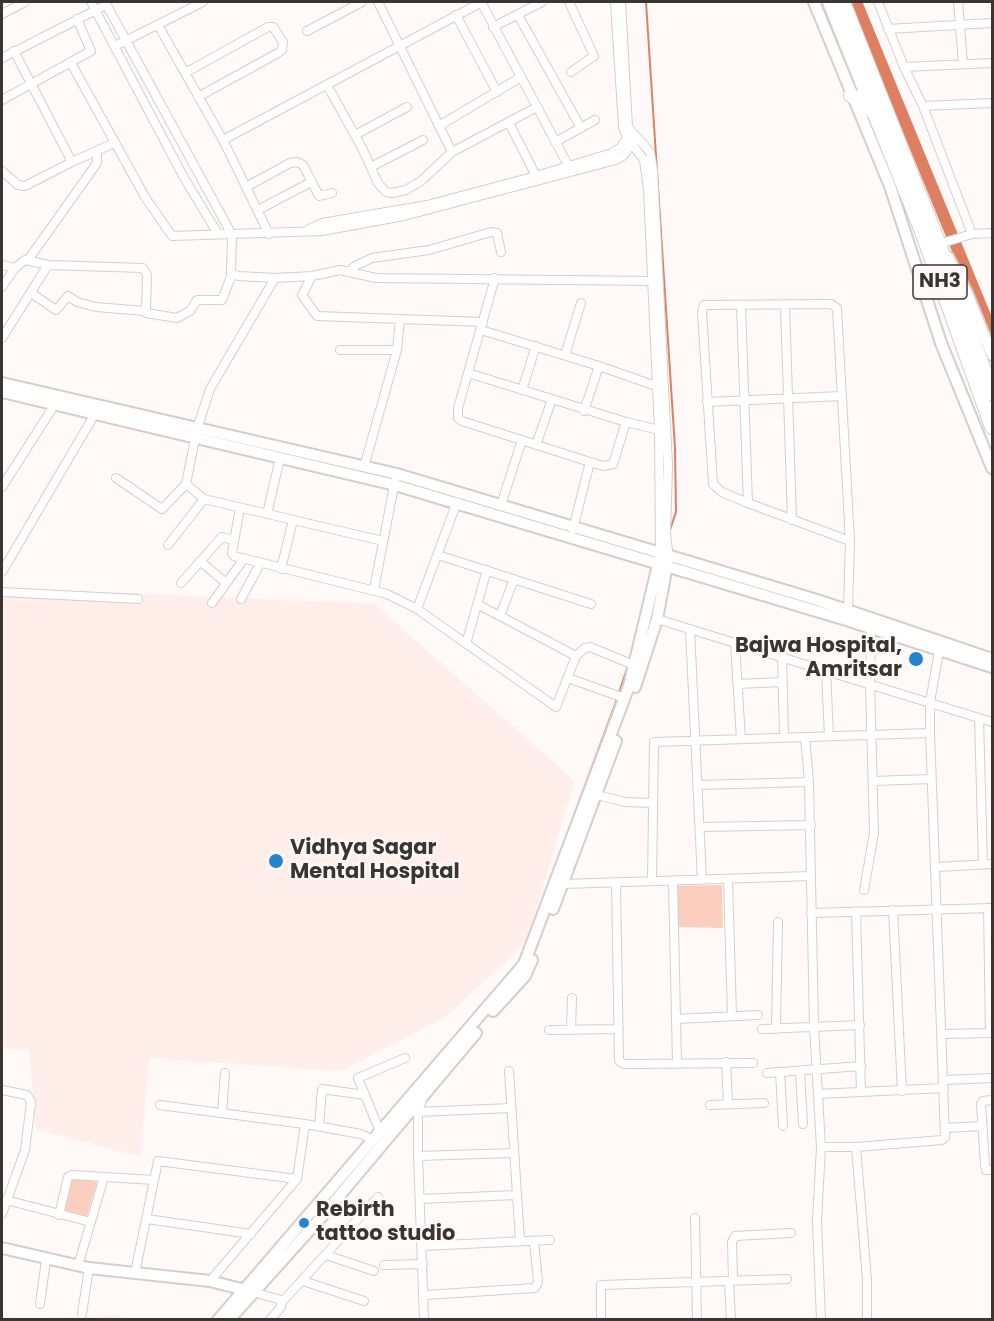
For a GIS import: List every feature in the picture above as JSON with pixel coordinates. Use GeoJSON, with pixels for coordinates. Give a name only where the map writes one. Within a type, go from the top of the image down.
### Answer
{"type":"FeatureCollection","features":[{"type":"Feature","properties":{"kind":"highway","name":"NH3"},"geometry":{"type":"LineString","coordinates":[[830,2],[885,138],[993,427]]}},
{"type":"Feature","properties":{"kind":"highway","name":"NH3"},"geometry":{"type":"LineString","coordinates":[[843,2],[945,243],[950,276],[993,393]]}},
{"type":"Feature","properties":{"kind":"highway"},"geometry":{"type":"LineString","coordinates":[[851,95],[875,114]]}},
{"type":"Feature","properties":{"kind":"street"},"geometry":{"type":"LineString","coordinates":[[2,14],[25,2]]}},
{"type":"Feature","properties":{"kind":"street"},"geometry":{"type":"LineString","coordinates":[[91,2],[183,176],[218,234]]}},
{"type":"Feature","properties":{"kind":"street"},"geometry":{"type":"LineString","coordinates":[[115,46],[203,2]]}},
{"type":"Feature","properties":{"kind":"street"},"geometry":{"type":"LineString","coordinates":[[308,31],[362,2]]}},
{"type":"Feature","properties":{"kind":"street"},"geometry":{"type":"LineString","coordinates":[[378,2],[452,152]]}},
{"type":"Feature","properties":{"kind":"street"},"geometry":{"type":"LineString","coordinates":[[223,141],[481,2],[568,165]]}},
{"type":"Feature","properties":{"kind":"street"},"geometry":{"type":"LineString","coordinates":[[493,27],[542,2]]}},
{"type":"Feature","properties":{"kind":"street"},"geometry":{"type":"LineString","coordinates":[[569,2],[594,56],[571,72]]}},
{"type":"Feature","properties":{"kind":"street"},"geometry":{"type":"LineString","coordinates":[[229,1320],[248,1291],[376,1136],[524,964],[624,698],[634,665],[664,560],[653,280],[645,168],[641,154],[621,115],[615,2]]}},
{"type":"Feature","properties":{"kind":"street"},"geometry":{"type":"LineString","coordinates":[[218,1320],[248,1291],[423,1097],[525,976],[564,884],[597,795],[657,619],[666,535],[668,465],[653,170],[650,152],[631,138],[627,117],[621,2]]}},
{"type":"Feature","properties":{"kind":"street"},"geometry":{"type":"LineString","coordinates":[[814,2],[890,186],[941,343],[993,468]]}},
{"type":"Feature","properties":{"kind":"street"},"geometry":{"type":"LineString","coordinates":[[878,2],[904,67],[923,106],[968,235]]}},
{"type":"Feature","properties":{"kind":"street"},"geometry":{"type":"LineString","coordinates":[[958,2],[963,64]]}},
{"type":"Feature","properties":{"kind":"street"},"geometry":{"type":"LineString","coordinates":[[2,58],[106,3],[232,235],[230,270],[232,274],[224,298],[219,302],[197,300],[190,311],[177,318],[150,315],[145,311],[96,307],[77,302],[68,296],[56,310],[31,293]]}},
{"type":"Feature","properties":{"kind":"street"},"geometry":{"type":"LineString","coordinates":[[456,15],[497,92]]}},
{"type":"Feature","properties":{"kind":"street"},"geometry":{"type":"LineString","coordinates":[[518,15],[581,128]]}},
{"type":"Feature","properties":{"kind":"street"},"geometry":{"type":"LineString","coordinates":[[2,100],[91,50],[77,20]]}},
{"type":"Feature","properties":{"kind":"street"},"geometry":{"type":"LineString","coordinates":[[888,29],[993,23]]}},
{"type":"Feature","properties":{"kind":"street"},"geometry":{"type":"LineString","coordinates":[[158,25],[223,141],[269,234]]}},
{"type":"Feature","properties":{"kind":"street"},"geometry":{"type":"LineString","coordinates":[[185,73],[268,27],[273,27],[283,42],[282,50],[278,53],[198,97]]}},
{"type":"Feature","properties":{"kind":"street"},"geometry":{"type":"LineString","coordinates":[[14,51],[72,162]]}},
{"type":"Feature","properties":{"kind":"street"},"geometry":{"type":"LineString","coordinates":[[71,63],[145,197],[172,236],[322,231],[404,216],[616,160],[631,138]]}},
{"type":"Feature","properties":{"kind":"street"},"geometry":{"type":"LineString","coordinates":[[904,67],[993,63]]}},
{"type":"Feature","properties":{"kind":"street"},"geometry":{"type":"LineString","coordinates":[[439,126],[521,77]]}},
{"type":"Feature","properties":{"kind":"street"},"geometry":{"type":"LineString","coordinates":[[327,85],[386,192],[397,193],[430,175],[452,152],[537,107]]}},
{"type":"Feature","properties":{"kind":"street"},"geometry":{"type":"LineString","coordinates":[[923,106],[993,104]]}},
{"type":"Feature","properties":{"kind":"street"},"geometry":{"type":"LineString","coordinates":[[355,135],[407,107]]}},
{"type":"Feature","properties":{"kind":"street"},"geometry":{"type":"LineString","coordinates":[[555,141],[595,120]]}},
{"type":"Feature","properties":{"kind":"street"},"geometry":{"type":"LineString","coordinates":[[509,123],[536,176]]}},
{"type":"Feature","properties":{"kind":"street"},"geometry":{"type":"LineString","coordinates":[[304,231],[322,223],[427,205],[536,176],[612,153],[631,138]]}},
{"type":"Feature","properties":{"kind":"street"},"geometry":{"type":"LineString","coordinates":[[371,167],[423,140]]}},
{"type":"Feature","properties":{"kind":"street"},"geometry":{"type":"LineString","coordinates":[[2,171],[18,185],[24,186],[114,143]]}},
{"type":"Feature","properties":{"kind":"street"},"geometry":{"type":"LineString","coordinates":[[27,260],[97,164],[97,151]]}},
{"type":"Feature","properties":{"kind":"street"},"geometry":{"type":"LineString","coordinates":[[246,187],[293,162],[303,165],[319,196],[332,193]]}},
{"type":"Feature","properties":{"kind":"street"},"geometry":{"type":"LineString","coordinates":[[258,210],[311,182]]}},
{"type":"Feature","properties":{"kind":"street"},"geometry":{"type":"LineString","coordinates":[[348,272],[372,258],[429,250],[491,232],[497,233],[501,252]]}},
{"type":"Feature","properties":{"kind":"street"},"geometry":{"type":"LineString","coordinates":[[993,233],[968,235],[945,243],[993,355]]}},
{"type":"Feature","properties":{"kind":"street"},"geometry":{"type":"LineString","coordinates":[[2,287],[23,260],[48,265],[146,269],[145,311]]}},
{"type":"Feature","properties":{"kind":"street"},"geometry":{"type":"LineString","coordinates":[[2,338],[48,265]]}},
{"type":"Feature","properties":{"kind":"street"},"geometry":{"type":"LineString","coordinates":[[2,266],[15,268]]}},
{"type":"Feature","properties":{"kind":"street"},"geometry":{"type":"LineString","coordinates":[[232,274],[275,278],[312,276],[335,270],[376,278],[653,280]]}},
{"type":"Feature","properties":{"kind":"street"},"geometry":{"type":"LineString","coordinates":[[312,276],[302,295],[317,316],[483,322]]}},
{"type":"Feature","properties":{"kind":"street"},"geometry":{"type":"LineString","coordinates":[[116,478],[162,509],[186,484],[196,433],[218,374],[275,278]]}},
{"type":"Feature","properties":{"kind":"street"},"geometry":{"type":"LineString","coordinates":[[495,278],[458,408],[460,420],[603,466],[613,464],[626,422]]}},
{"type":"Feature","properties":{"kind":"street"},"geometry":{"type":"LineString","coordinates":[[565,355],[581,303]]}},
{"type":"Feature","properties":{"kind":"street"},"geometry":{"type":"LineString","coordinates":[[848,609],[850,541],[837,308],[831,304],[708,304],[703,309],[713,484],[722,492],[748,503],[850,541]]}},
{"type":"Feature","properties":{"kind":"street"},"geometry":{"type":"LineString","coordinates":[[741,304],[748,503]]}},
{"type":"Feature","properties":{"kind":"street"},"geometry":{"type":"LineString","coordinates":[[785,305],[792,520]]}},
{"type":"Feature","properties":{"kind":"street"},"geometry":{"type":"LineString","coordinates":[[364,467],[397,350],[400,319]]}},
{"type":"Feature","properties":{"kind":"street"},"geometry":{"type":"LineString","coordinates":[[481,330],[656,386]]}},
{"type":"Feature","properties":{"kind":"street"},"geometry":{"type":"LineString","coordinates":[[522,390],[536,346]]}},
{"type":"Feature","properties":{"kind":"street"},"geometry":{"type":"LineString","coordinates":[[340,350],[397,350]]}},
{"type":"Feature","properties":{"kind":"street"},"geometry":{"type":"LineString","coordinates":[[584,411],[599,366]]}},
{"type":"Feature","properties":{"kind":"street"},"geometry":{"type":"LineString","coordinates":[[468,373],[584,411],[659,430]]}},
{"type":"Feature","properties":{"kind":"street"},"geometry":{"type":"LineString","coordinates":[[2,383],[57,401]]}},
{"type":"Feature","properties":{"kind":"street"},"geometry":{"type":"LineString","coordinates":[[2,392],[57,401],[196,433],[364,467],[457,502],[570,538],[664,560],[848,609],[993,667]]}},
{"type":"Feature","properties":{"kind":"street"},"geometry":{"type":"LineString","coordinates":[[707,402],[841,396]]}},
{"type":"Feature","properties":{"kind":"street"},"geometry":{"type":"LineString","coordinates":[[536,445],[552,399]]}},
{"type":"Feature","properties":{"kind":"street"},"geometry":{"type":"LineString","coordinates":[[2,487],[57,401]]}},
{"type":"Feature","properties":{"kind":"street"},"geometry":{"type":"LineString","coordinates":[[2,572],[98,410]]}},
{"type":"Feature","properties":{"kind":"street"},"geometry":{"type":"LineString","coordinates":[[196,433],[280,458],[396,479],[501,505],[870,630],[993,659]]}},
{"type":"Feature","properties":{"kind":"street"},"geometry":{"type":"LineString","coordinates":[[501,505],[522,440]]}},
{"type":"Feature","properties":{"kind":"street"},"geometry":{"type":"LineString","coordinates":[[267,514],[280,458]]}},
{"type":"Feature","properties":{"kind":"street"},"geometry":{"type":"LineString","coordinates":[[573,529],[590,462]]}},
{"type":"Feature","properties":{"kind":"street"},"geometry":{"type":"LineString","coordinates":[[374,589],[396,479]]}},
{"type":"Feature","properties":{"kind":"street"},"geometry":{"type":"LineString","coordinates":[[186,484],[204,499],[383,541]]}},
{"type":"Feature","properties":{"kind":"street"},"geometry":{"type":"LineString","coordinates":[[168,545],[204,499]]}},
{"type":"Feature","properties":{"kind":"street"},"geometry":{"type":"LineString","coordinates":[[417,609],[457,502]]}},
{"type":"Feature","properties":{"kind":"street"},"geometry":{"type":"LineString","coordinates":[[240,508],[232,555],[243,560],[374,589],[417,609],[556,706],[576,656],[590,647],[634,665]]}},
{"type":"Feature","properties":{"kind":"street"},"geometry":{"type":"LineString","coordinates":[[281,569],[293,520]]}},
{"type":"Feature","properties":{"kind":"street"},"geometry":{"type":"LineString","coordinates":[[181,583],[222,537],[234,540]]}},
{"type":"Feature","properties":{"kind":"street"},"geometry":{"type":"LineString","coordinates":[[438,555],[591,604]]}},
{"type":"Feature","properties":{"kind":"street"},"geometry":{"type":"LineString","coordinates":[[212,603],[243,560]]}},
{"type":"Feature","properties":{"kind":"street"},"geometry":{"type":"LineString","coordinates":[[200,561],[226,583]]}},
{"type":"Feature","properties":{"kind":"street"},"geometry":{"type":"LineString","coordinates":[[241,599],[260,564]]}},
{"type":"Feature","properties":{"kind":"street"},"geometry":{"type":"LineString","coordinates":[[466,644],[487,570]]}},
{"type":"Feature","properties":{"kind":"street"},"geometry":{"type":"LineString","coordinates":[[500,616],[514,579]]}},
{"type":"Feature","properties":{"kind":"street"},"geometry":{"type":"LineString","coordinates":[[2,592],[138,599]]}},
{"type":"Feature","properties":{"kind":"street"},"geometry":{"type":"LineString","coordinates":[[477,604],[576,656]]}},
{"type":"Feature","properties":{"kind":"street"},"geometry":{"type":"LineString","coordinates":[[864,890],[874,833],[870,684],[870,630],[873,618]]}},
{"type":"Feature","properties":{"kind":"street"},"geometry":{"type":"LineString","coordinates":[[657,619],[993,722]]}},
{"type":"Feature","properties":{"kind":"street"},"geometry":{"type":"LineString","coordinates":[[690,630],[702,880]]}},
{"type":"Feature","properties":{"kind":"street"},"geometry":{"type":"LineString","coordinates":[[735,642],[741,739]]}},
{"type":"Feature","properties":{"kind":"street"},"geometry":{"type":"LineString","coordinates":[[820,1147],[856,1147],[942,1140],[945,1137],[937,867],[930,733],[930,702],[940,645]]}},
{"type":"Feature","properties":{"kind":"street"},"geometry":{"type":"LineString","coordinates":[[782,656],[784,737]]}},
{"type":"Feature","properties":{"kind":"street"},"geometry":{"type":"LineString","coordinates":[[826,670],[829,736]]}},
{"type":"Feature","properties":{"kind":"street"},"geometry":{"type":"LineString","coordinates":[[568,678],[624,698]]}},
{"type":"Feature","properties":{"kind":"street"},"geometry":{"type":"LineString","coordinates":[[738,684],[781,682]]}},
{"type":"Feature","properties":{"kind":"street"},"geometry":{"type":"LineString","coordinates":[[979,718],[983,864]]}},
{"type":"Feature","properties":{"kind":"street"},"geometry":{"type":"LineString","coordinates":[[652,880],[653,743],[657,740],[930,733]]}},
{"type":"Feature","properties":{"kind":"street"},"geometry":{"type":"LineString","coordinates":[[805,737],[811,825],[814,1026],[820,1147],[817,1221],[821,1320]]}},
{"type":"Feature","properties":{"kind":"street"},"geometry":{"type":"LineString","coordinates":[[873,781],[932,779]]}},
{"type":"Feature","properties":{"kind":"street"},"geometry":{"type":"LineString","coordinates":[[699,784],[809,782]]}},
{"type":"Feature","properties":{"kind":"street"},"geometry":{"type":"LineString","coordinates":[[597,795],[625,802],[653,803]]}},
{"type":"Feature","properties":{"kind":"street"},"geometry":{"type":"LineString","coordinates":[[701,827],[811,825]]}},
{"type":"Feature","properties":{"kind":"street"},"geometry":{"type":"LineString","coordinates":[[937,867],[993,864]]}},
{"type":"Feature","properties":{"kind":"street"},"geometry":{"type":"LineString","coordinates":[[564,884],[811,876]]}},
{"type":"Feature","properties":{"kind":"street"},"geometry":{"type":"LineString","coordinates":[[728,879],[732,1016]]}},
{"type":"Feature","properties":{"kind":"street"},"geometry":{"type":"LineString","coordinates":[[673,881],[677,1064]]}},
{"type":"Feature","properties":{"kind":"street"},"geometry":{"type":"LineString","coordinates":[[616,882],[620,1029],[618,1057],[622,1063],[753,1063]]}},
{"type":"Feature","properties":{"kind":"street"},"geometry":{"type":"LineString","coordinates":[[811,913],[990,908],[991,1033],[942,1034]]}},
{"type":"Feature","properties":{"kind":"street"},"geometry":{"type":"LineString","coordinates":[[893,910],[902,1091]]}},
{"type":"Feature","properties":{"kind":"street"},"geometry":{"type":"LineString","coordinates":[[856,911],[861,1092]]}},
{"type":"Feature","properties":{"kind":"street"},"geometry":{"type":"LineString","coordinates":[[776,1029],[778,922]]}},
{"type":"Feature","properties":{"kind":"street"},"geometry":{"type":"LineString","coordinates":[[571,1030],[572,998]]}},
{"type":"Feature","properties":{"kind":"street"},"geometry":{"type":"LineString","coordinates":[[676,1019],[758,1015]]}},
{"type":"Feature","properties":{"kind":"street"},"geometry":{"type":"LineString","coordinates":[[762,1029],[860,1025]]}},
{"type":"Feature","properties":{"kind":"street"},"geometry":{"type":"LineString","coordinates":[[549,1030],[620,1029]]}},
{"type":"Feature","properties":{"kind":"street"},"geometry":{"type":"LineString","coordinates":[[376,1136],[359,1077],[405,1058]]}},
{"type":"Feature","properties":{"kind":"street"},"geometry":{"type":"LineString","coordinates":[[726,1062],[728,1104]]}},
{"type":"Feature","properties":{"kind":"street"},"geometry":{"type":"LineString","coordinates":[[767,1073],[861,1066]]}},
{"type":"Feature","properties":{"kind":"street"},"geometry":{"type":"LineString","coordinates":[[509,1071],[520,1241]]}},
{"type":"Feature","properties":{"kind":"street"},"geometry":{"type":"LineString","coordinates":[[800,1071],[803,1124]]}},
{"type":"Feature","properties":{"kind":"street"},"geometry":{"type":"LineString","coordinates":[[222,1113],[225,1072]]}},
{"type":"Feature","properties":{"kind":"street"},"geometry":{"type":"LineString","coordinates":[[780,1072],[783,1126]]}},
{"type":"Feature","properties":{"kind":"street"},"geometry":{"type":"LineString","coordinates":[[818,1094],[902,1091],[993,1078]]}},
{"type":"Feature","properties":{"kind":"street"},"geometry":{"type":"LineString","coordinates":[[319,1126],[322,1089],[365,1095]]}},
{"type":"Feature","properties":{"kind":"street"},"geometry":{"type":"LineString","coordinates":[[2,1090],[27,1095],[31,1102],[25,1150],[6,1187],[6,1200],[2,1214]]}},
{"type":"Feature","properties":{"kind":"street"},"geometry":{"type":"LineString","coordinates":[[423,1097],[418,1112],[418,1156],[425,1295],[424,1320]]}},
{"type":"Feature","properties":{"kind":"street"},"geometry":{"type":"LineString","coordinates":[[993,1100],[982,1101],[985,1165],[986,1170],[993,1170]]}},
{"type":"Feature","properties":{"kind":"street"},"geometry":{"type":"LineString","coordinates":[[710,1105],[764,1103]]}},
{"type":"Feature","properties":{"kind":"street"},"geometry":{"type":"LineString","coordinates":[[160,1105],[319,1126],[376,1136]]}},
{"type":"Feature","properties":{"kind":"street"},"geometry":{"type":"LineString","coordinates":[[418,1112],[511,1108]]}},
{"type":"Feature","properties":{"kind":"street"},"geometry":{"type":"LineString","coordinates":[[210,1281],[297,1179],[305,1124]]}},
{"type":"Feature","properties":{"kind":"street"},"geometry":{"type":"LineString","coordinates":[[945,1128],[982,1126]]}},
{"type":"Feature","properties":{"kind":"street"},"geometry":{"type":"LineString","coordinates":[[856,1147],[867,1280],[867,1320]]}},
{"type":"Feature","properties":{"kind":"street"},"geometry":{"type":"LineString","coordinates":[[418,1156],[514,1153]]}},
{"type":"Feature","properties":{"kind":"street"},"geometry":{"type":"LineString","coordinates":[[135,1273],[157,1162],[161,1160],[297,1179]]}},
{"type":"Feature","properties":{"kind":"street"},"geometry":{"type":"LineString","coordinates":[[59,1215],[69,1176],[75,1174],[154,1179]]}},
{"type":"Feature","properties":{"kind":"street"},"geometry":{"type":"LineString","coordinates":[[81,1314],[84,1267],[91,1222],[104,1177]]}},
{"type":"Feature","properties":{"kind":"street"},"geometry":{"type":"LineString","coordinates":[[420,1199],[517,1195]]}},
{"type":"Feature","properties":{"kind":"street"},"geometry":{"type":"LineString","coordinates":[[270,1320],[280,1309],[282,1302],[378,1197]]}},
{"type":"Feature","properties":{"kind":"street"},"geometry":{"type":"LineString","coordinates":[[6,1200],[91,1222]]}},
{"type":"Feature","properties":{"kind":"street"},"geometry":{"type":"LineString","coordinates":[[695,1218],[697,1320]]}},
{"type":"Feature","properties":{"kind":"street"},"geometry":{"type":"LineString","coordinates":[[147,1219],[251,1234]]}},
{"type":"Feature","properties":{"kind":"street"},"geometry":{"type":"LineString","coordinates":[[731,1320],[732,1242],[735,1236],[791,1233]]}},
{"type":"Feature","properties":{"kind":"street"},"geometry":{"type":"LineString","coordinates":[[425,1295],[535,1288],[538,1282],[534,1240]]}},
{"type":"Feature","properties":{"kind":"street"},"geometry":{"type":"LineString","coordinates":[[422,1246],[550,1240]]}},
{"type":"Feature","properties":{"kind":"street"},"geometry":{"type":"LineString","coordinates":[[2,1248],[84,1267],[210,1281],[277,1298],[282,1302]]}},
{"type":"Feature","properties":{"kind":"street"},"geometry":{"type":"LineString","coordinates":[[326,1255],[374,1271]]}},
{"type":"Feature","properties":{"kind":"street"},"geometry":{"type":"LineString","coordinates":[[40,1304],[46,1260]]}},
{"type":"Feature","properties":{"kind":"street"},"geometry":{"type":"LineString","coordinates":[[384,1265],[423,1264]]}},
{"type":"Feature","properties":{"kind":"street"},"geometry":{"type":"LineString","coordinates":[[601,1320],[601,1285],[787,1279]]}},
{"type":"Feature","properties":{"kind":"street"},"geometry":{"type":"LineString","coordinates":[[303,1281],[364,1301]]}},
{"type":"Feature","properties":{"kind":"shaded area","name":"Vidhya Sagar Mental Hospital"},"geometry":{"type":"Polygon","coordinates":[[[2,588],[374,604],[575,781],[526,942],[447,1016],[341,1071],[149,1058],[141,1157],[36,1129],[29,1050],[2,1048],[2,588]]]}},
{"type":"Feature","properties":{"kind":"shaded area"},"geometry":{"type":"Polygon","coordinates":[[[722,885],[723,928],[673,927],[672,886],[722,885]]]}},
{"type":"Feature","properties":{"kind":"shaded area"},"geometry":{"type":"Polygon","coordinates":[[[72,1177],[97,1182],[86,1219],[62,1211],[72,1177]]]}},
{"type":"Feature","properties":{"kind":"shaded area"},"geometry":{"type":"Polygon","coordinates":[[[121,1315],[121,1319],[2,1320],[2,1316],[19,1319],[121,1315]]]}},
{"type":"Feature","properties":{"kind":"waterway"},"geometry":{"type":"LineString","coordinates":[[646,2],[675,448],[676,512],[669,533]]}},
{"type":"Feature","properties":{"kind":"waterway"},"geometry":{"type":"LineString","coordinates":[[856,2],[992,333]]}},
{"type":"Feature","properties":{"kind":"waterway"},"geometry":{"type":"LineString","coordinates":[[619,693],[631,656]]}},
{"type":"Feature","properties":{"kind":"waterway"},"geometry":{"type":"LineString","coordinates":[[546,891],[617,699]]}},
{"type":"Feature","properties":{"kind":"place","name":"Bajwa Hospital, Amritsar"},"geometry":{"type":"Point","coordinates":[916,659]}},
{"type":"Feature","properties":{"kind":"place","name":"Vidhya Sagar Mental Hospital"},"geometry":{"type":"Point","coordinates":[276,861]}},
{"type":"Feature","properties":{"kind":"place","name":"Rebirth tattoo studio"},"geometry":{"type":"Point","coordinates":[304,1223]}}]}
